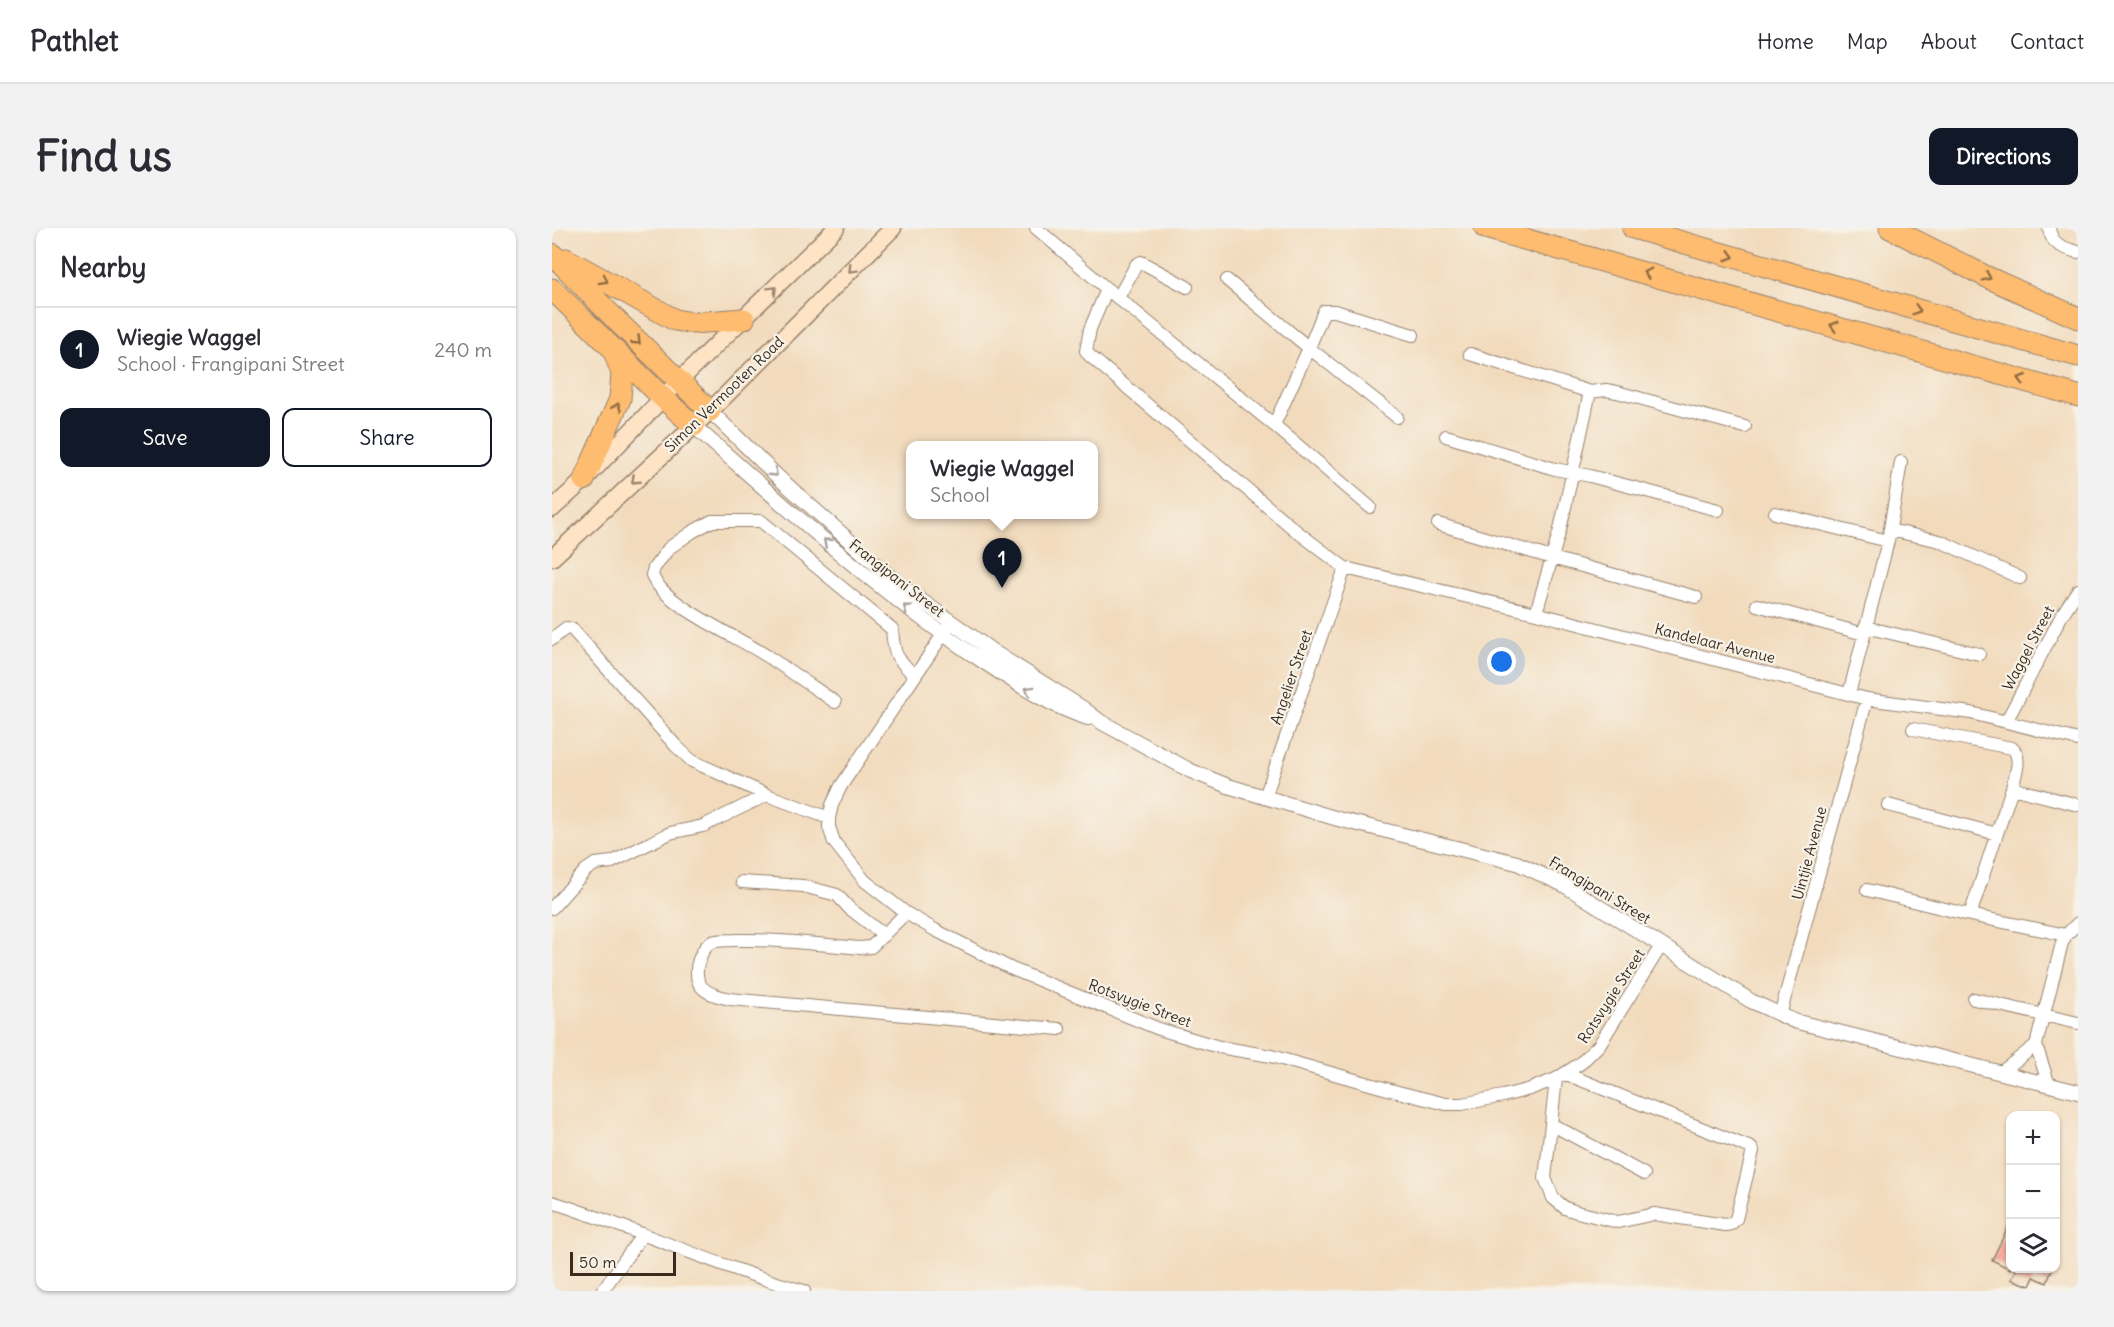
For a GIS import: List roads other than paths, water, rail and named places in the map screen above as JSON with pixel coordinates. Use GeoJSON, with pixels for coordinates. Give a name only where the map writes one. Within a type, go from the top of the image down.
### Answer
{"type":"FeatureCollection","features":[{"type":"Feature","properties":{"kind":"highway"},"geometry":{"type":"LineString","coordinates":[[1485,228],[2078,396]]}},
{"type":"Feature","properties":{"kind":"highway"},"geometry":{"type":"LineString","coordinates":[[1633,228],[2078,356]]}},
{"type":"Feature","properties":{"kind":"highway"},"geometry":{"type":"LineString","coordinates":[[1890,228],[1987,277],[2078,318]]}},
{"type":"Feature","properties":{"kind":"highway"},"geometry":{"type":"LineString","coordinates":[[1901,228],[1934,250]]}},
{"type":"Feature","properties":{"kind":"highway"},"geometry":{"type":"LineString","coordinates":[[552,253],[675,320],[693,323],[744,319]]}},
{"type":"Feature","properties":{"kind":"highway"},"geometry":{"type":"LineString","coordinates":[[552,253],[615,319],[710,411]]}},
{"type":"Feature","properties":{"kind":"highway"},"geometry":{"type":"LineString","coordinates":[[552,288],[694,426]]}},
{"type":"Feature","properties":{"kind":"highway"},"geometry":{"type":"LineString","coordinates":[[584,480],[620,399],[622,373],[612,348]]}},
{"type":"Feature","properties":{"kind":"main road"},"geometry":{"type":"LineString","coordinates":[[552,509],[584,480],[679,381],[836,228]]}},
{"type":"Feature","properties":{"kind":"main road","name":"Simon Vermooten Road"},"geometry":{"type":"LineString","coordinates":[[552,558],[710,411],[893,228]]}},
{"type":"Feature","properties":{"kind":"street"},"geometry":{"type":"LineString","coordinates":[[1036,228],[1370,507]]}},
{"type":"Feature","properties":{"kind":"street"},"geometry":{"type":"LineString","coordinates":[[2049,228],[2050,235],[2061,247],[2078,252]]}},
{"type":"Feature","properties":{"kind":"street"},"geometry":{"type":"LineString","coordinates":[[1118,298],[1136,265],[1141,262],[1187,287]]}},
{"type":"Feature","properties":{"kind":"street"},"geometry":{"type":"LineString","coordinates":[[1227,280],[1397,417]]}},
{"type":"Feature","properties":{"kind":"street"},"geometry":{"type":"LineString","coordinates":[[1107,289],[1087,340],[1086,351],[1090,356],[1295,530],[1345,568]]}},
{"type":"Feature","properties":{"kind":"street"},"geometry":{"type":"LineString","coordinates":[[1274,425],[1324,311],[1413,334]]}},
{"type":"Feature","properties":{"kind":"street"},"geometry":{"type":"LineString","coordinates":[[1470,354],[1590,392],[1606,390],[1617,392],[1745,427]]}},
{"type":"Feature","properties":{"kind":"street"},"geometry":{"type":"LineString","coordinates":[[1536,613],[1560,530],[1590,392]]}},
{"type":"Feature","properties":{"kind":"street","name":"Frangipani Street"},"geometry":{"type":"LineString","coordinates":[[710,411],[779,478],[898,584],[1101,722],[1206,778],[1338,819],[1517,863],[1564,885],[1751,1001],[1780,1016],[1811,1026],[2078,1092]]}},
{"type":"Feature","properties":{"kind":"street","name":"Frangipani Street"},"geometry":{"type":"LineString","coordinates":[[694,426],[871,580],[943,635],[1011,680],[1072,712],[1101,722]]}},
{"type":"Feature","properties":{"kind":"street"},"geometry":{"type":"LineString","coordinates":[[1446,436],[1555,469],[1654,492],[1718,510]]}},
{"type":"Feature","properties":{"kind":"street"},"geometry":{"type":"LineString","coordinates":[[1849,694],[1889,535],[1900,462]]}},
{"type":"Feature","properties":{"kind":"street"},"geometry":{"type":"LineString","coordinates":[[1775,513],[1889,535],[1940,541],[2020,578]]}},
{"type":"Feature","properties":{"kind":"street"},"geometry":{"type":"LineString","coordinates":[[835,702],[765,655],[700,618],[659,589],[652,575],[654,568],[669,548],[712,521],[761,521],[892,629],[896,658],[915,676]]}},
{"type":"Feature","properties":{"kind":"street"},"geometry":{"type":"LineString","coordinates":[[1438,524],[1696,597]]}},
{"type":"Feature","properties":{"kind":"street","name":"Kandelaar Avenue"},"geometry":{"type":"LineString","coordinates":[[1345,568],[1536,613],[1867,699],[1971,713],[2078,740]]}},
{"type":"Feature","properties":{"kind":"street","name":"Angelier Street"},"geometry":{"type":"LineString","coordinates":[[1264,797],[1345,568]]}},
{"type":"Feature","properties":{"kind":"street","name":"Waggel Street"},"geometry":{"type":"LineString","coordinates":[[2006,722],[2062,615],[2078,590]]}},
{"type":"Feature","properties":{"kind":"street"},"geometry":{"type":"LineString","coordinates":[[1757,605],[1979,654]]}},
{"type":"Feature","properties":{"kind":"street"},"geometry":{"type":"LineString","coordinates":[[552,639],[566,628],[572,629],[686,756],[767,795],[829,818],[841,786],[951,622]]}},
{"type":"Feature","properties":{"kind":"street","name":"Uintjie Avenue"},"geometry":{"type":"LineString","coordinates":[[1780,1016],[1867,699]]}},
{"type":"Feature","properties":{"kind":"street"},"geometry":{"type":"LineString","coordinates":[[1913,729],[2012,748],[2018,753],[2019,759],[2012,788],[1970,915]]}},
{"type":"Feature","properties":{"kind":"street"},"geometry":{"type":"LineString","coordinates":[[2012,788],[2078,805]]}},
{"type":"Feature","properties":{"kind":"street"},"geometry":{"type":"LineString","coordinates":[[552,908],[586,870],[595,864],[612,862],[670,833],[704,826],[767,795]]}},
{"type":"Feature","properties":{"kind":"street"},"geometry":{"type":"LineString","coordinates":[[1888,805],[1997,834]]}},
{"type":"Feature","properties":{"kind":"street","name":"Rotsvygie Street"},"geometry":{"type":"LineString","coordinates":[[829,818],[829,827],[834,842],[866,881],[906,914],[1012,969],[1159,1029],[1220,1047],[1271,1056],[1446,1104],[1462,1104],[1503,1096],[1561,1076],[1581,1063],[1599,1045],[1661,946]]}},
{"type":"Feature","properties":{"kind":"street"},"geometry":{"type":"LineString","coordinates":[[742,882],[803,886],[837,895],[849,908],[884,935]]}},
{"type":"Feature","properties":{"kind":"street"},"geometry":{"type":"LineString","coordinates":[[1867,890],[2066,935]]}},
{"type":"Feature","properties":{"kind":"street"},"geometry":{"type":"LineString","coordinates":[[906,914],[871,947],[757,940],[712,942],[705,947],[696,976],[702,989],[730,999],[1059,1029]]}},
{"type":"Feature","properties":{"kind":"street"},"geometry":{"type":"LineString","coordinates":[[2049,1085],[2036,1045],[2066,935],[2078,923]]}},
{"type":"Feature","properties":{"kind":"street"},"geometry":{"type":"LineString","coordinates":[[1974,999],[2078,1023]]}},
{"type":"Feature","properties":{"kind":"street"},"geometry":{"type":"LineString","coordinates":[[2000,1072],[2036,1045]]}},
{"type":"Feature","properties":{"kind":"street"},"geometry":{"type":"LineString","coordinates":[[1561,1076],[1751,1148],[1753,1151],[1736,1219],[1731,1224],[1725,1224],[1654,1214],[1618,1222],[1565,1208],[1553,1198],[1545,1178],[1551,1124],[1561,1076]]}},
{"type":"Feature","properties":{"kind":"street"},"geometry":{"type":"LineString","coordinates":[[1551,1124],[1644,1174]]}},
{"type":"Feature","properties":{"kind":"street"},"geometry":{"type":"LineString","coordinates":[[552,1203],[643,1234],[767,1286],[804,1291]]}},
{"type":"Feature","properties":{"kind":"street"},"geometry":{"type":"LineString","coordinates":[[602,1291],[643,1234]]}},
{"type":"Feature","properties":{"kind":"place","name":"Wiegie Waggel"},"geometry":{"type":"Point","coordinates":[1002,588]}}]}
